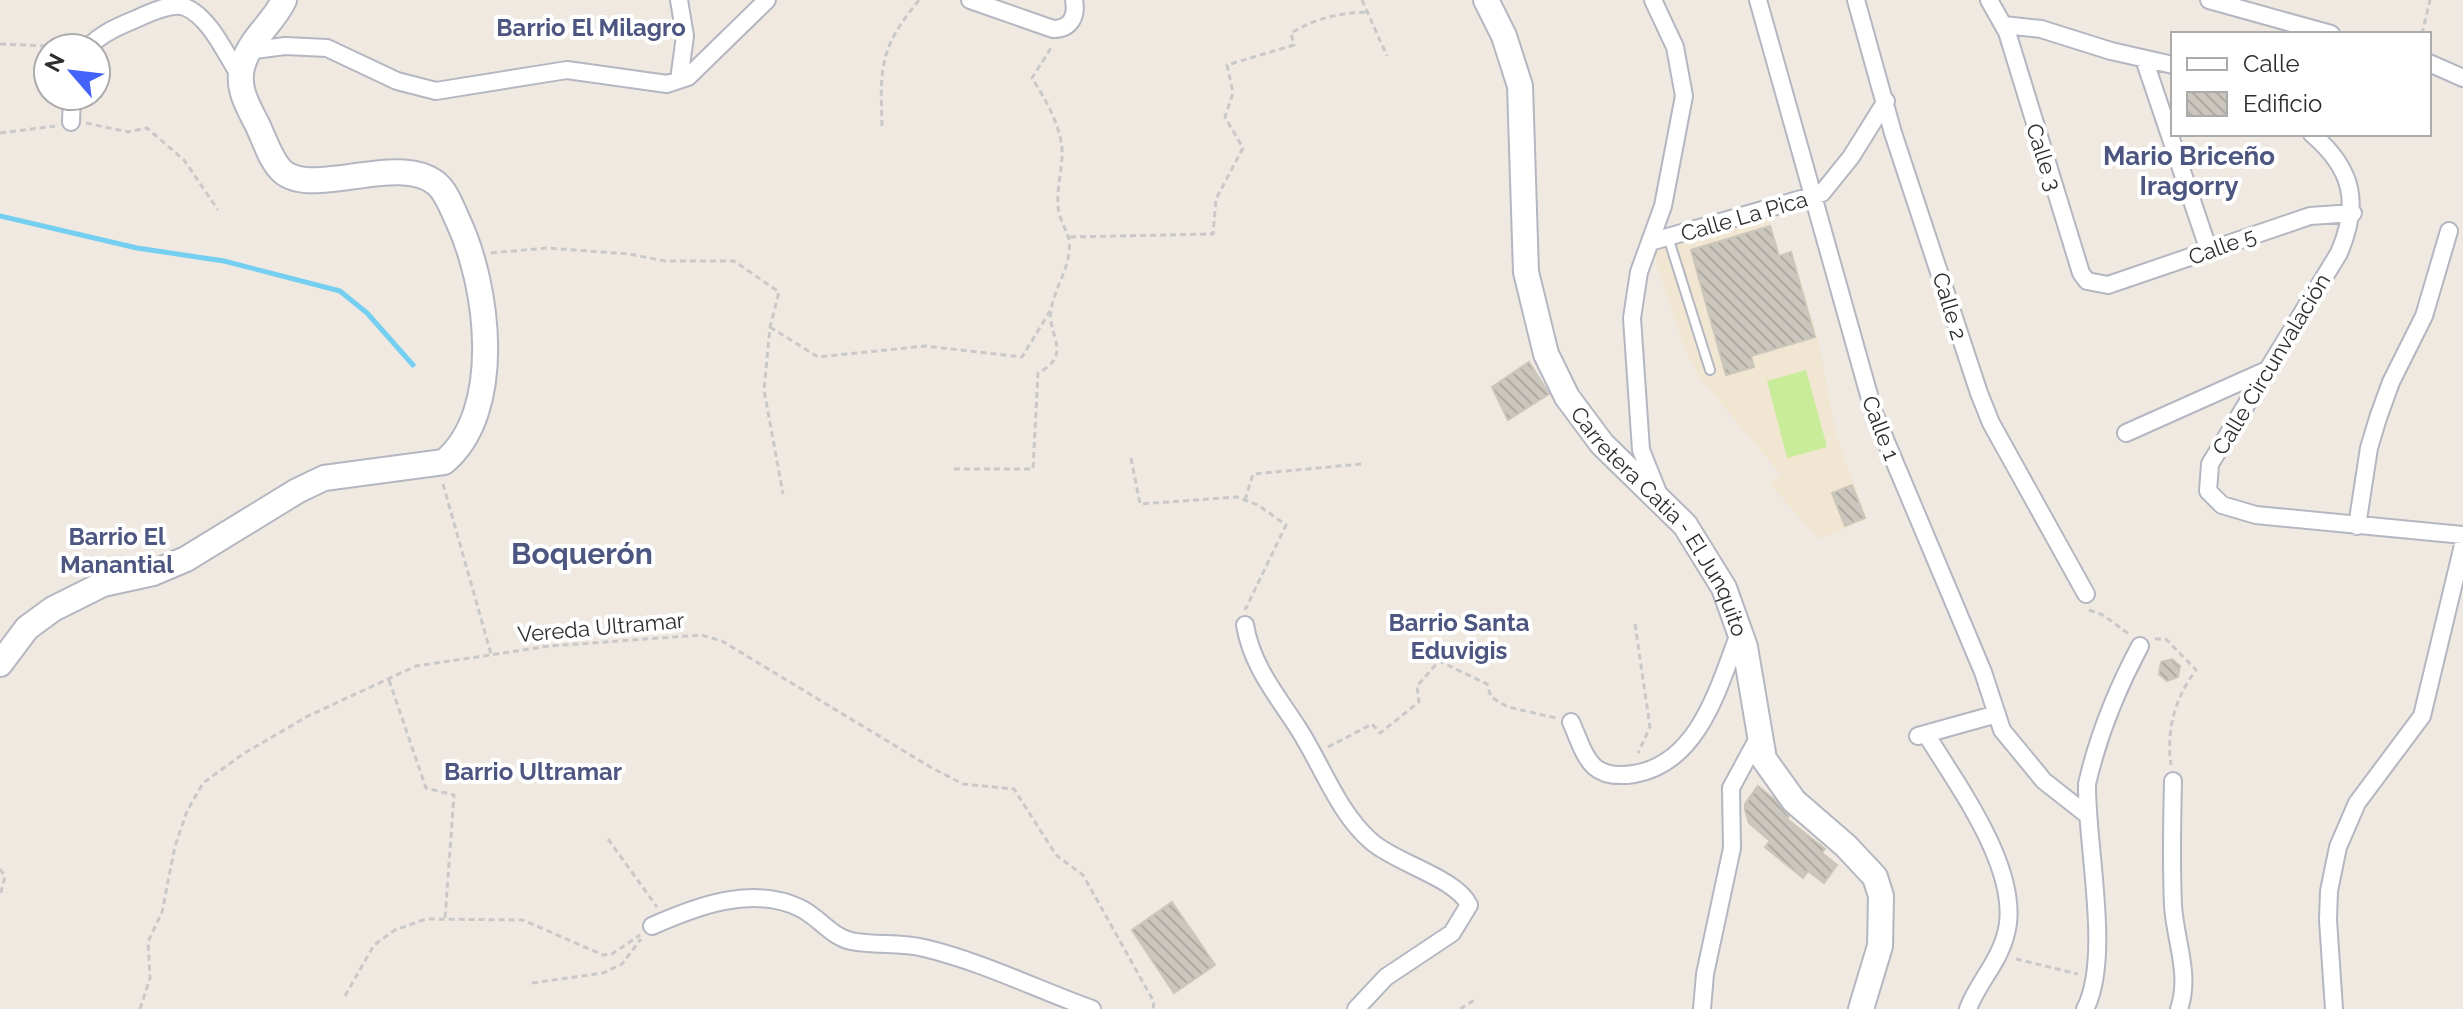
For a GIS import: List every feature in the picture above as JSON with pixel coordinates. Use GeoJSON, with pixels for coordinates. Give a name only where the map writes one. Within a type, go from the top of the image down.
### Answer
{"type":"FeatureCollection","features":[{"type":"Feature","properties":{"kind":"street"},"geometry":{"type":"LineString","coordinates":[[0,664],[27,628],[63,603],[103,584],[153,573],[186,559],[310,484],[347,473],[438,464],[456,452],[466,438],[483,383],[486,349],[480,293],[471,255],[445,195],[436,183],[424,177],[388,173],[304,179],[285,174],[242,93],[240,76],[248,51],[284,0]]}},
{"type":"Feature","properties":{"kind":"street"},"geometry":{"type":"LineString","coordinates":[[679,0],[685,36],[679,80]]}},
{"type":"Feature","properties":{"kind":"street"},"geometry":{"type":"LineString","coordinates":[[248,51],[285,46],[327,48],[406,85],[436,91],[567,70],[667,84],[688,77],[767,0]]}},
{"type":"Feature","properties":{"kind":"street"},"geometry":{"type":"LineString","coordinates":[[970,0],[1053,29],[1062,29],[1072,22],[1076,11],[1074,0]]}},
{"type":"Feature","properties":{"kind":"street","name":"Carretera Catia - El Junquito"},"geometry":{"type":"LineString","coordinates":[[1486,0],[1504,36],[1520,86],[1525,257],[1546,354],[1567,397],[1602,444],[1685,525],[1724,588],[1740,630],[1764,759],[1794,801],[1846,846],[1875,877],[1883,921],[1880,946],[1861,1009]]}},
{"type":"Feature","properties":{"kind":"street"},"geometry":{"type":"LineString","coordinates":[[1653,0],[1675,47],[1684,96],[1663,206],[1634,291],[1633,361],[1641,450],[1661,500]]}},
{"type":"Feature","properties":{"kind":"street","name":"Calle 1"},"geometry":{"type":"LineString","coordinates":[[1758,0],[1874,413],[1983,672],[2002,730],[2029,764],[2086,814]]}},
{"type":"Feature","properties":{"kind":"street","name":"Calle 2"},"geometry":{"type":"LineString","coordinates":[[1856,0],[1893,133],[1979,393],[1991,423],[2086,594]]}},
{"type":"Feature","properties":{"kind":"street"},"geometry":{"type":"LineString","coordinates":[[1989,0],[2004,25],[2041,29],[2171,65]]}},
{"type":"Feature","properties":{"kind":"street"},"geometry":{"type":"LineString","coordinates":[[2209,0],[2324,32]]}},
{"type":"Feature","properties":{"kind":"street"},"geometry":{"type":"LineString","coordinates":[[108,32],[139,17],[173,6],[184,7],[210,30],[240,76]]}},
{"type":"Feature","properties":{"kind":"street","name":"Calle 3"},"geometry":{"type":"LineString","coordinates":[[2004,25],[2081,273],[2093,284]]}},
{"type":"Feature","properties":{"kind":"street"},"geometry":{"type":"LineString","coordinates":[[2144,59],[2209,251]]}},
{"type":"Feature","properties":{"kind":"street"},"geometry":{"type":"LineString","coordinates":[[2431,64],[2463,78]]}},
{"type":"Feature","properties":{"kind":"street","name":"Calle La Pica"},"geometry":{"type":"LineString","coordinates":[[1650,242],[1815,197],[1851,157],[1886,101]]}},
{"type":"Feature","properties":{"kind":"street"},"geometry":{"type":"LineString","coordinates":[[71,112],[71,122]]}},
{"type":"Feature","properties":{"kind":"street"},"geometry":{"type":"LineString","coordinates":[[2314,136],[2338,162],[2348,182],[2353,213]]}},
{"type":"Feature","properties":{"kind":"street","name":"Calle 5"},"geometry":{"type":"LineString","coordinates":[[2093,284],[2108,285],[2310,216],[2353,213]]}},
{"type":"Feature","properties":{"kind":"street","name":"Calle Circunvalación"},"geometry":{"type":"LineString","coordinates":[[2353,213],[2339,253],[2210,464],[2208,491],[2222,505],[2235,510],[2357,526],[2463,535]]}},
{"type":"Feature","properties":{"kind":"street"},"geometry":{"type":"LineString","coordinates":[[2357,526],[2369,448],[2378,418],[2391,382],[2424,316],[2449,231]]}},
{"type":"Feature","properties":{"kind":"street"},"geometry":{"type":"LineString","coordinates":[[2126,433],[2267,369]]}},
{"type":"Feature","properties":{"kind":"street"},"geometry":{"type":"LineString","coordinates":[[2334,1009],[2328,920],[2329,891],[2338,847],[2357,803],[2422,716],[2463,545]]}},
{"type":"Feature","properties":{"kind":"street"},"geometry":{"type":"LineString","coordinates":[[1245,625],[1256,664],[1356,824],[1371,841],[1456,890],[1469,905],[1452,933],[1386,977],[1356,1009]]}},
{"type":"Feature","properties":{"kind":"street"},"geometry":{"type":"LineString","coordinates":[[1571,722],[1589,764],[1607,774],[1628,775],[1649,771],[1666,763],[1690,741],[1720,684],[1740,630]]}},
{"type":"Feature","properties":{"kind":"street"},"geometry":{"type":"LineString","coordinates":[[2085,1009],[2095,976],[2094,887],[2086,814],[2087,784],[2094,754],[2123,677],[2140,646]]}},
{"type":"Feature","properties":{"kind":"street"},"geometry":{"type":"LineString","coordinates":[[1968,1009],[2006,937],[2007,916],[1997,855],[1922,735],[1997,714]]}},
{"type":"Feature","properties":{"kind":"street"},"geometry":{"type":"LineString","coordinates":[[1702,1009],[1705,974],[1732,848],[1731,788],[1758,738]]}},
{"type":"Feature","properties":{"kind":"street"},"geometry":{"type":"LineString","coordinates":[[2173,781],[2173,909],[2184,970],[2184,995],[2179,1009]]}},
{"type":"Feature","properties":{"kind":"street"},"geometry":{"type":"LineString","coordinates":[[659,923],[717,901],[783,902],[812,914],[829,931],[846,940],[922,948],[980,964],[1092,1009]]}},
{"type":"Feature","properties":{"kind":"lane"},"geometry":{"type":"LineString","coordinates":[[1668,237],[1710,370]]}},
{"type":"Feature","properties":{"kind":"path"},"geometry":{"type":"LineString","coordinates":[[882,126],[880,88],[888,43],[919,0]]}},
{"type":"Feature","properties":{"kind":"path"},"geometry":{"type":"LineString","coordinates":[[1362,0],[1387,56]]}},
{"type":"Feature","properties":{"kind":"path"},"geometry":{"type":"LineString","coordinates":[[2422,32],[2430,0]]}},
{"type":"Feature","properties":{"kind":"path"},"geometry":{"type":"LineString","coordinates":[[1070,237],[1213,234],[1216,199],[1243,148],[1225,117],[1233,93],[1227,65],[1294,45],[1291,33],[1309,22],[1342,13],[1368,12]]}},
{"type":"Feature","properties":{"kind":"path"},"geometry":{"type":"LineString","coordinates":[[770,327],[818,357],[925,346],[1022,357],[1050,311],[1064,280],[1070,237],[1058,208],[1063,154],[1049,105],[1032,78],[1062,29]]}},
{"type":"Feature","properties":{"kind":"path"},"geometry":{"type":"LineString","coordinates":[[0,44],[32,46]]}},
{"type":"Feature","properties":{"kind":"path"},"geometry":{"type":"LineString","coordinates":[[0,133],[41,131],[71,122],[128,132],[147,128],[184,160],[218,210]]}},
{"type":"Feature","properties":{"kind":"path"},"geometry":{"type":"LineString","coordinates":[[471,255],[548,248],[629,254],[665,261],[734,261],[779,292],[770,327],[764,390],[783,494]]}},
{"type":"Feature","properties":{"kind":"path"},"geometry":{"type":"LineString","coordinates":[[954,469],[1033,469],[1038,373],[1049,367],[1057,354],[1058,341],[1050,311]]}},
{"type":"Feature","properties":{"kind":"path"},"geometry":{"type":"LineString","coordinates":[[1131,458],[1140,504],[1237,497],[1286,525],[1244,605],[1245,625]]}},
{"type":"Feature","properties":{"kind":"path"},"geometry":{"type":"LineString","coordinates":[[438,464],[491,654]]}},
{"type":"Feature","properties":{"kind":"path"},"geometry":{"type":"LineString","coordinates":[[1245,500],[1253,474],[1361,464]]}},
{"type":"Feature","properties":{"kind":"path"},"geometry":{"type":"LineString","coordinates":[[2086,594],[2089,610],[2121,626],[2140,646],[2151,639],[2166,639],[2196,670],[2181,690],[2173,712],[2169,751],[2173,781]]}},
{"type":"Feature","properties":{"kind":"path"},"geometry":{"type":"LineString","coordinates":[[1628,775],[1650,727],[1635,624]]}},
{"type":"Feature","properties":{"kind":"path","name":"Vereda Ultramar"},"geometry":{"type":"LineString","coordinates":[[140,1009],[150,978],[148,942],[162,912],[175,846],[187,811],[203,783],[308,716],[416,666],[491,654],[701,635],[722,641],[963,784],[1014,789],[1056,855],[1083,875],[1154,1002],[1153,1009]]}},
{"type":"Feature","properties":{"kind":"path"},"geometry":{"type":"LineString","coordinates":[[1313,754],[1372,724],[1380,733],[1419,702],[1417,686],[1439,661],[1487,684],[1491,697],[1508,707],[1571,722]]}},
{"type":"Feature","properties":{"kind":"path"},"geometry":{"type":"LineString","coordinates":[[389,680],[426,788],[454,795],[445,919]]}},
{"type":"Feature","properties":{"kind":"path"},"geometry":{"type":"LineString","coordinates":[[608,839],[659,923]]}},
{"type":"Feature","properties":{"kind":"path"},"geometry":{"type":"LineString","coordinates":[[0,869],[5,876],[0,896]]}},
{"type":"Feature","properties":{"kind":"path"},"geometry":{"type":"LineString","coordinates":[[345,996],[374,945],[405,926],[426,919],[523,920],[603,955],[612,954],[659,923]]}},
{"type":"Feature","properties":{"kind":"path"},"geometry":{"type":"LineString","coordinates":[[532,983],[603,973],[622,964],[659,923]]}},
{"type":"Feature","properties":{"kind":"path"},"geometry":{"type":"LineString","coordinates":[[1997,954],[2062,972],[2095,976]]}},
{"type":"Feature","properties":{"kind":"path"},"geometry":{"type":"LineString","coordinates":[[1460,1009],[1476,999]]}},
{"type":"Feature","properties":{"kind":"shaded area"},"geometry":{"type":"Polygon","coordinates":[[[1769,219],[1779,255],[1792,252],[1818,338],[1836,435],[1867,519],[1819,539],[1770,484],[1781,475],[1700,378],[1684,347],[1656,263],[1655,248],[1769,219]]]}},
{"type":"Feature","properties":{"kind":"green space"},"geometry":{"type":"Polygon","coordinates":[[[1806,370],[1827,447],[1787,458],[1767,381],[1806,370]]]}},
{"type":"Feature","properties":{"kind":"building"},"geometry":{"type":"Polygon","coordinates":[[[1770,226],[1779,256],[1791,252],[1815,337],[1751,356],[1754,367],[1726,375],[1691,250],[1770,226]]]}},
{"type":"Feature","properties":{"kind":"building"},"geometry":{"type":"Polygon","coordinates":[[[1529,362],[1549,394],[1508,420],[1492,387],[1529,362]]]}},
{"type":"Feature","properties":{"kind":"building"},"geometry":{"type":"Polygon","coordinates":[[[1852,485],[1865,518],[1845,526],[1832,493],[1852,485]]]}},
{"type":"Feature","properties":{"kind":"building"},"geometry":{"type":"Polygon","coordinates":[[[2172,659],[2180,666],[2178,677],[2167,681],[2159,674],[2161,662],[2172,659]]]}},
{"type":"Feature","properties":{"kind":"building"},"geometry":{"type":"Polygon","coordinates":[[[1758,786],[1789,816],[1787,819],[1825,849],[1822,853],[1837,865],[1824,883],[1808,871],[1803,878],[1765,847],[1770,841],[1749,823],[1745,810],[1745,804],[1758,786]]]}},
{"type":"Feature","properties":{"kind":"building"},"geometry":{"type":"Polygon","coordinates":[[[1172,902],[1215,965],[1174,993],[1132,930],[1172,902]]]}},
{"type":"Feature","properties":{"kind":"waterway"},"geometry":{"type":"LineString","coordinates":[[0,216],[137,248],[224,261],[340,291],[367,313],[413,365]]}},
{"type":"Feature","properties":{"kind":"district","name":"Barrio El Milagro"},"geometry":{"type":"Point","coordinates":[591,27]}},
{"type":"Feature","properties":{"kind":"district","name":"Mario Briceño Iragorry"},"geometry":{"type":"Point","coordinates":[2189,171]}},
{"type":"Feature","properties":{"kind":"district","name":"Barrio El Manantial"},"geometry":{"type":"Point","coordinates":[117,550]}},
{"type":"Feature","properties":{"kind":"district","name":"Boquerón"},"geometry":{"type":"Point","coordinates":[582,553]}},
{"type":"Feature","properties":{"kind":"district","name":"Barrio Santa Eduvigis"},"geometry":{"type":"Point","coordinates":[1459,636]}},
{"type":"Feature","properties":{"kind":"district","name":"Barrio Ultramar"},"geometry":{"type":"Point","coordinates":[533,771]}}]}
